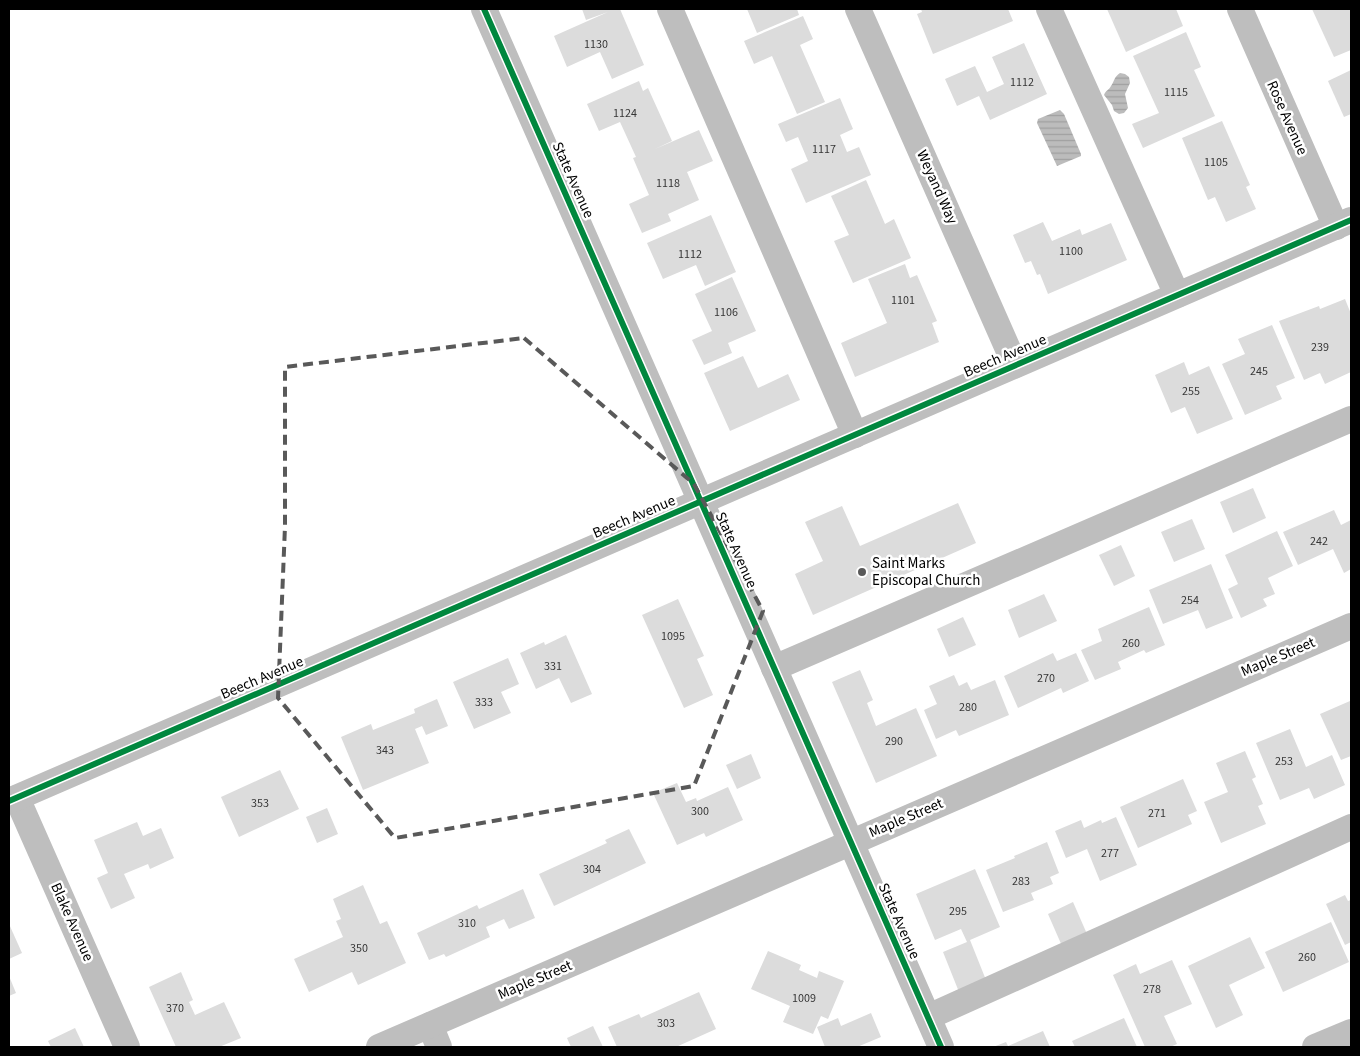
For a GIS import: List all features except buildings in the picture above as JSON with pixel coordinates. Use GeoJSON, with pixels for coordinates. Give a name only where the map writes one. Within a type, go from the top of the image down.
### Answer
{"type":"FeatureCollection","features":[{"type":"Feature","properties":{"kind":"street","name":"State Avenue"},"geometry":{"type":"LineString","coordinates":[[484,9],[941,1047]]}},
{"type":"Feature","properties":{"kind":"street"},"geometry":{"type":"LineString","coordinates":[[670,9],[855,435]]}},
{"type":"Feature","properties":{"kind":"street","name":"Weyand Way"},"geometry":{"type":"LineString","coordinates":[[858,9],[1016,365]]}},
{"type":"Feature","properties":{"kind":"street"},"geometry":{"type":"LineString","coordinates":[[1049,9],[1177,295]]}},
{"type":"Feature","properties":{"kind":"street","name":"Rose Avenue"},"geometry":{"type":"LineString","coordinates":[[1240,9],[1343,223]]}},
{"type":"Feature","properties":{"kind":"street","name":"Beech Avenue"},"geometry":{"type":"LineString","coordinates":[[13,800],[1343,223]]}},
{"type":"Feature","properties":{"kind":"street"},"geometry":{"type":"LineString","coordinates":[[774,668],[1351,419]]}},
{"type":"Feature","properties":{"kind":"street","name":"Maple Street"},"geometry":{"type":"LineString","coordinates":[[379,1047],[434,1036],[851,842],[1351,626]]}},
{"type":"Feature","properties":{"kind":"street","name":"Blake Avenue"},"geometry":{"type":"LineString","coordinates":[[13,800],[127,1047]]}},
{"type":"Feature","properties":{"kind":"street"},"geometry":{"type":"LineString","coordinates":[[928,1017],[1351,827]]}},
{"type":"Feature","properties":{"kind":"street"},"geometry":{"type":"LineString","coordinates":[[1315,1047],[1351,1032]]}},
{"type":"Feature","properties":{"kind":"highlighted area"},"geometry":{"type":"Polygon","coordinates":[[[524,338],[694,484],[763,611],[694,786],[395,838],[278,698],[285,526],[285,367],[524,338]]]}},
{"type":"Feature","properties":{"kind":"shaded area"},"geometry":{"type":"Polygon","coordinates":[[[1120,73],[1129,77],[1130,83],[1125,94],[1128,108],[1124,113],[1119,114],[1114,111],[1104,95],[1120,73]]]}},
{"type":"Feature","properties":{"kind":"shaded area"},"geometry":{"type":"Polygon","coordinates":[[[1060,110],[1064,114],[1081,156],[1057,166],[1037,123],[1038,119],[1060,110]]]}},
{"type":"Feature","properties":{"kind":"cycle path"},"geometry":{"type":"LineString","coordinates":[[484,9],[941,1047]]}},
{"type":"Feature","properties":{"kind":"cycle path"},"geometry":{"type":"LineString","coordinates":[[9,801],[1351,220]]}},
{"type":"Feature","properties":{"kind":"place","name":"Saint Marks Episcopal Church"},"geometry":{"type":"Point","coordinates":[862,572]}}]}
